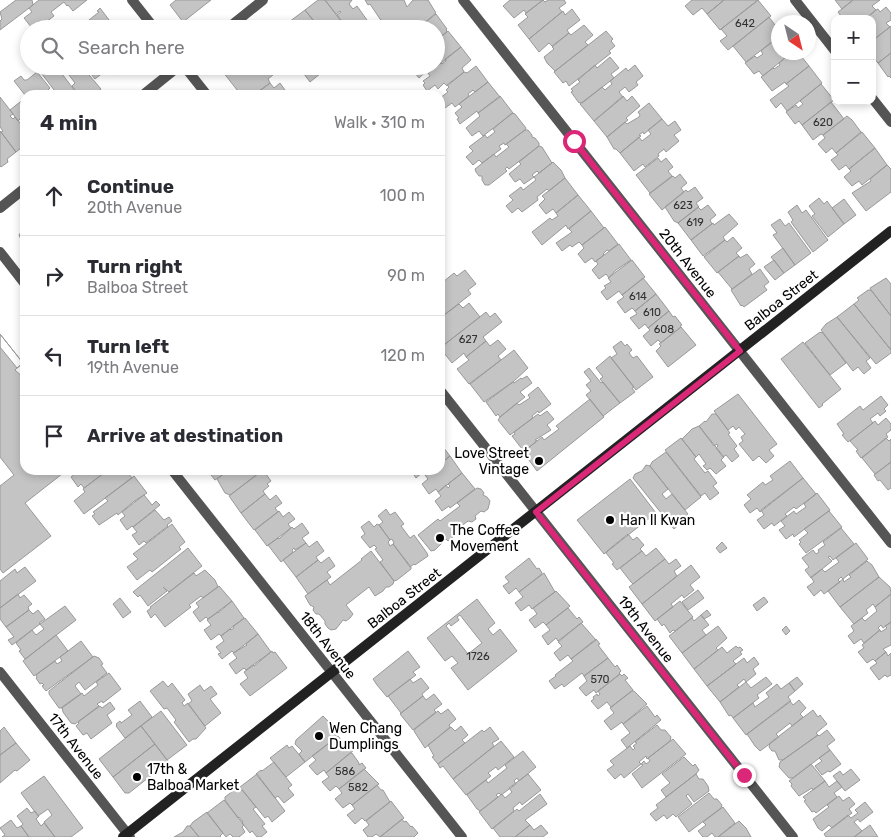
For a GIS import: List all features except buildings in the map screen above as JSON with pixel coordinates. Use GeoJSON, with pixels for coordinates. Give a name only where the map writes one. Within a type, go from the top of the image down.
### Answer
{"type":"FeatureCollection","features":[{"type":"Feature","properties":{"kind":"street"},"geometry":{"type":"LineString","coordinates":[[132,0],[148,20]]}},
{"type":"Feature","properties":{"kind":"street"},"geometry":{"type":"LineString","coordinates":[[238,20],[263,0]]}},
{"type":"Feature","properties":{"kind":"street","name":"20th Avenue"},"geometry":{"type":"LineString","coordinates":[[463,0],[891,542]]}},
{"type":"Feature","properties":{"kind":"street"},"geometry":{"type":"LineString","coordinates":[[794,0],[831,46]]}},
{"type":"Feature","properties":{"kind":"street"},"geometry":{"type":"LineString","coordinates":[[149,90],[168,75]]}},
{"type":"Feature","properties":{"kind":"street"},"geometry":{"type":"LineString","coordinates":[[191,75],[203,90]]}},
{"type":"Feature","properties":{"kind":"street"},"geometry":{"type":"LineString","coordinates":[[876,103],[891,122]]}},
{"type":"Feature","properties":{"kind":"street"},"geometry":{"type":"LineString","coordinates":[[0,208],[20,192]]}},
{"type":"Feature","properties":{"kind":"street","name":"Balboa Street"},"geometry":{"type":"LineString","coordinates":[[127,836],[891,231]]}},
{"type":"Feature","properties":{"kind":"street"},"geometry":{"type":"LineString","coordinates":[[0,252],[20,278]]}},
{"type":"Feature","properties":{"kind":"street","name":"19th Avenue"},"geometry":{"type":"LineString","coordinates":[[445,396],[793,837]]}},
{"type":"Feature","properties":{"kind":"street","name":"18th Avenue"},"geometry":{"type":"LineString","coordinates":[[176,475],[462,837]]}},
{"type":"Feature","properties":{"kind":"street","name":"17th Avenue"},"geometry":{"type":"LineString","coordinates":[[0,672],[127,836]]}},
{"type":"Feature","properties":{"kind":"place","name":"Love Street Vintage"},"geometry":{"type":"Point","coordinates":[539,461]}},
{"type":"Feature","properties":{"kind":"place","name":"Han Il Kwan"},"geometry":{"type":"Point","coordinates":[610,520]}},
{"type":"Feature","properties":{"kind":"place","name":"The Coffee Movement"},"geometry":{"type":"Point","coordinates":[440,538]}},
{"type":"Feature","properties":{"kind":"place","name":"Wen Chang Dumplings"},"geometry":{"type":"Point","coordinates":[319,736]}},
{"type":"Feature","properties":{"kind":"place","name":"17th & Balboa Market"},"geometry":{"type":"Point","coordinates":[137,777]}},
{"type":"Feature","properties":{"kind":"route"},"geometry":{"type":"LineString","coordinates":[[574,141],[740,351],[536,512],[744,775]]}}]}
